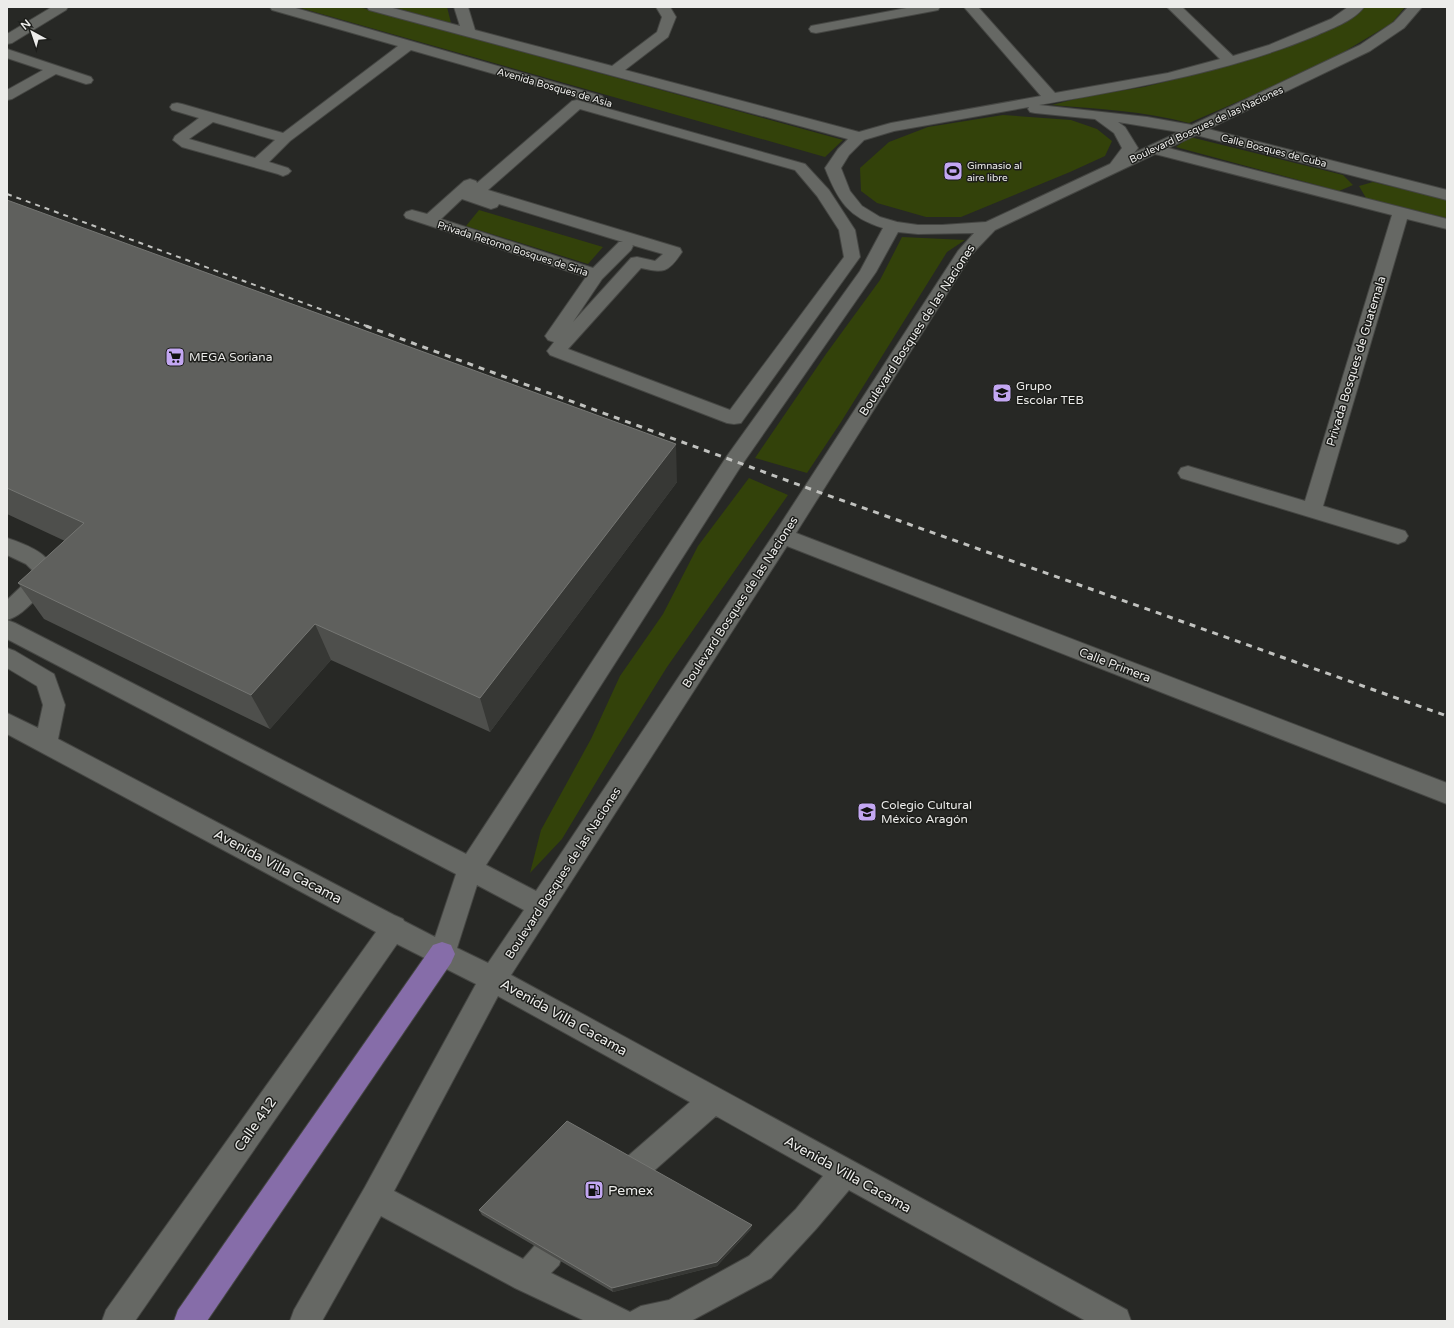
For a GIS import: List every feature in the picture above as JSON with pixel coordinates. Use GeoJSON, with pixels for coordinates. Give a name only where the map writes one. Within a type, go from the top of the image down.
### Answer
{"type":"FeatureCollection","features":[{"type":"Feature","properties":{"kind":"main road"},"geometry":{"type":"LineString","coordinates":[[189,1321],[442,954]]}},
{"type":"Feature","properties":{"kind":"street"},"geometry":{"type":"LineString","coordinates":[[7,40],[61,7]]}},
{"type":"Feature","properties":{"kind":"street","name":"Avenida Bosques de Asia"},"geometry":{"type":"LineString","coordinates":[[277,7],[408,45],[576,98],[833,168]]}},
{"type":"Feature","properties":{"kind":"street"},"geometry":{"type":"LineString","coordinates":[[374,7],[613,72],[859,136]]}},
{"type":"Feature","properties":{"kind":"street"},"geometry":{"type":"LineString","coordinates":[[461,7],[469,32]]}},
{"type":"Feature","properties":{"kind":"street"},"geometry":{"type":"LineString","coordinates":[[613,72],[663,34],[669,17],[663,7]]}},
{"type":"Feature","properties":{"kind":"street"},"geometry":{"type":"LineString","coordinates":[[859,7],[866,20]]}},
{"type":"Feature","properties":{"kind":"street"},"geometry":{"type":"LineString","coordinates":[[816,29],[933,7]]}},
{"type":"Feature","properties":{"kind":"street"},"geometry":{"type":"LineString","coordinates":[[971,7],[1050,97]]}},
{"type":"Feature","properties":{"kind":"street"},"geometry":{"type":"LineString","coordinates":[[1174,7],[1230,61]]}},
{"type":"Feature","properties":{"kind":"street"},"geometry":{"type":"LineString","coordinates":[[833,168],[843,152],[859,136],[891,127],[1050,97],[1168,77],[1230,61],[1274,48],[1336,22],[1357,7]]}},
{"type":"Feature","properties":{"kind":"street","name":"Boulevard Bosques de las Naciones"},"geometry":{"type":"LineString","coordinates":[[305,1321],[375,1197],[493,978],[783,536],[966,251],[989,227],[1117,165],[1326,68],[1365,48],[1399,25],[1415,7]]}},
{"type":"Feature","properties":{"kind":"street"},"geometry":{"type":"LineString","coordinates":[[258,164],[285,138],[408,45]]}},
{"type":"Feature","properties":{"kind":"street"},"geometry":{"type":"LineString","coordinates":[[7,53],[86,80]]}},
{"type":"Feature","properties":{"kind":"street"},"geometry":{"type":"LineString","coordinates":[[10,92],[55,69]]}},
{"type":"Feature","properties":{"kind":"street"},"geometry":{"type":"LineString","coordinates":[[576,98],[800,167],[822,193],[847,230],[852,257],[734,418],[556,351],[637,262],[659,267],[674,252],[477,192],[576,98]]}},
{"type":"Feature","properties":{"kind":"street","name":"Privada Retorno Bosques de Siria"},"geometry":{"type":"LineString","coordinates":[[430,220],[459,194],[576,98]]}},
{"type":"Feature","properties":{"kind":"street","name":"Calle Bosques de Cuba"},"geometry":{"type":"LineString","coordinates":[[1004,106],[1066,111],[1147,121],[1193,130],[1447,195]]}},
{"type":"Feature","properties":{"kind":"street"},"geometry":{"type":"LineString","coordinates":[[177,107],[285,138]]}},
{"type":"Feature","properties":{"kind":"street"},"geometry":{"type":"LineString","coordinates":[[1099,115],[1120,130],[1130,148],[1117,165]]}},
{"type":"Feature","properties":{"kind":"street"},"geometry":{"type":"LineString","coordinates":[[210,116],[183,136],[181,140],[187,144],[283,171]]}},
{"type":"Feature","properties":{"kind":"street"},"geometry":{"type":"LineString","coordinates":[[1153,149],[1447,224]]}},
{"type":"Feature","properties":{"kind":"street","name":"Boulevard Bosques de las Naciones"},"geometry":{"type":"LineString","coordinates":[[833,168],[837,185],[848,200],[860,212],[875,221],[892,227],[936,230],[989,227]]}},
{"type":"Feature","properties":{"kind":"street"},"geometry":{"type":"LineString","coordinates":[[459,194],[650,254]]}},
{"type":"Feature","properties":{"kind":"street","name":"Privada Bosques de Guatemala"},"geometry":{"type":"LineString","coordinates":[[1312,511],[1401,212]]}},
{"type":"Feature","properties":{"kind":"street","name":"Privada Retorno Bosques de Siria"},"geometry":{"type":"LineString","coordinates":[[412,215],[596,275]]}},
{"type":"Feature","properties":{"kind":"street"},"geometry":{"type":"LineString","coordinates":[[442,954],[470,869],[734,461],[868,272],[892,227]]}},
{"type":"Feature","properties":{"kind":"street","name":"Privada Retorno Bosques de Siria"},"geometry":{"type":"LineString","coordinates":[[552,339],[596,275],[625,246]]}},
{"type":"Feature","properties":{"kind":"street"},"geometry":{"type":"LineString","coordinates":[[1188,472],[1398,536]]}},
{"type":"Feature","properties":{"kind":"street","name":"Calle Primera"},"geometry":{"type":"LineString","coordinates":[[783,536],[1447,794]]}},
{"type":"Feature","properties":{"kind":"street"},"geometry":{"type":"LineString","coordinates":[[7,546],[34,559],[40,565],[42,572],[40,580],[33,589],[7,612]]}},
{"type":"Feature","properties":{"kind":"street"},"geometry":{"type":"LineString","coordinates":[[7,629],[541,906]]}},
{"type":"Feature","properties":{"kind":"street"},"geometry":{"type":"LineString","coordinates":[[7,657],[46,680],[54,705],[46,743]]}},
{"type":"Feature","properties":{"kind":"street","name":"Avenida Villa Cacama"},"geometry":{"type":"LineString","coordinates":[[7,724],[46,743],[394,927],[442,954],[493,978],[1116,1321]]}},
{"type":"Feature","properties":{"kind":"street","name":"Calle 412"},"geometry":{"type":"LineString","coordinates":[[117,1321],[394,927]]}},
{"type":"Feature","properties":{"kind":"street"},"geometry":{"type":"LineString","coordinates":[[638,1166],[713,1100]]}},
{"type":"Feature","properties":{"kind":"street"},"geometry":{"type":"LineString","coordinates":[[640,1321],[672,1314],[760,1267],[806,1219],[845,1172]]}},
{"type":"Feature","properties":{"kind":"street"},"geometry":{"type":"LineString","coordinates":[[375,1197],[526,1277],[618,1321]]}},
{"type":"Feature","properties":{"kind":"street"},"geometry":{"type":"LineString","coordinates":[[526,1277],[548,1254]]}},
{"type":"Feature","properties":{"kind":"green space"},"geometry":{"type":"Polygon","coordinates":[[[297,7],[359,7],[843,140],[825,157],[297,7]]]}},
{"type":"Feature","properties":{"kind":"green space"},"geometry":{"type":"Polygon","coordinates":[[[393,7],[447,7],[451,23],[393,7]]]}},
{"type":"Feature","properties":{"kind":"green space"},"geometry":{"type":"Polygon","coordinates":[[[1355,7],[1405,7],[1392,23],[1322,65],[1189,123],[1138,113],[1052,105],[1087,96],[1144,87],[1201,73],[1280,48],[1355,7]]]}},
{"type":"Feature","properties":{"kind":"green space"},"geometry":{"type":"Polygon","coordinates":[[[1003,115],[1071,120],[1097,129],[1112,141],[1105,156],[961,217],[926,217],[877,203],[861,191],[860,168],[889,142],[928,127],[1003,115]]]}},
{"type":"Feature","properties":{"kind":"green space"},"geometry":{"type":"Polygon","coordinates":[[[1190,137],[1343,175],[1353,185],[1339,191],[1176,147],[1190,137]]]}},
{"type":"Feature","properties":{"kind":"green space"},"geometry":{"type":"Polygon","coordinates":[[[1373,182],[1447,200],[1447,218],[1366,198],[1359,186],[1373,182]]]}},
{"type":"Feature","properties":{"kind":"green space"},"geometry":{"type":"Polygon","coordinates":[[[479,210],[603,247],[588,264],[466,226],[479,210]]]}},
{"type":"Feature","properties":{"kind":"green space"},"geometry":{"type":"Polygon","coordinates":[[[902,237],[965,240],[947,252],[841,422],[807,473],[755,458],[826,354],[880,280],[902,237]]]}},
{"type":"Feature","properties":{"kind":"green space"},"geometry":{"type":"Polygon","coordinates":[[[749,478],[788,495],[667,667],[562,839],[530,873],[541,830],[591,739],[620,676],[663,614],[698,546],[749,478]]]}},
{"type":"Feature","properties":{"kind":"building","name":"MEGA Soriana"},"geometry":{"type":"Polygon","coordinates":[[[7,200],[676,444],[480,698],[315,624],[251,695],[18,583],[84,523],[7,488],[7,200]]]}},
{"type":"Feature","properties":{"kind":"building","name":"Pemex"},"geometry":{"type":"Polygon","coordinates":[[[567,1121],[752,1225],[717,1262],[612,1288],[479,1210],[567,1121]]]}},
{"type":"Feature","properties":{"kind":"railway"},"geometry":{"type":"LineString","coordinates":[[7,194],[369,327]]}},
{"type":"Feature","properties":{"kind":"railway"},"geometry":{"type":"LineString","coordinates":[[366,326],[813,490],[1447,716]]}},
{"type":"Feature","properties":{"kind":"place","name":"Gimnasio al aire libre"},"geometry":{"type":"Point","coordinates":[953,171]}},
{"type":"Feature","properties":{"kind":"place","name":"MEGA Soriana"},"geometry":{"type":"Point","coordinates":[175,357]}},
{"type":"Feature","properties":{"kind":"place","name":"Grupo Escolar TEB"},"geometry":{"type":"Point","coordinates":[1002,393]}},
{"type":"Feature","properties":{"kind":"place","name":"Colegio Cultural México Aragón"},"geometry":{"type":"Point","coordinates":[867,812]}},
{"type":"Feature","properties":{"kind":"place","name":"Pemex"},"geometry":{"type":"Point","coordinates":[594,1190]}}]}
